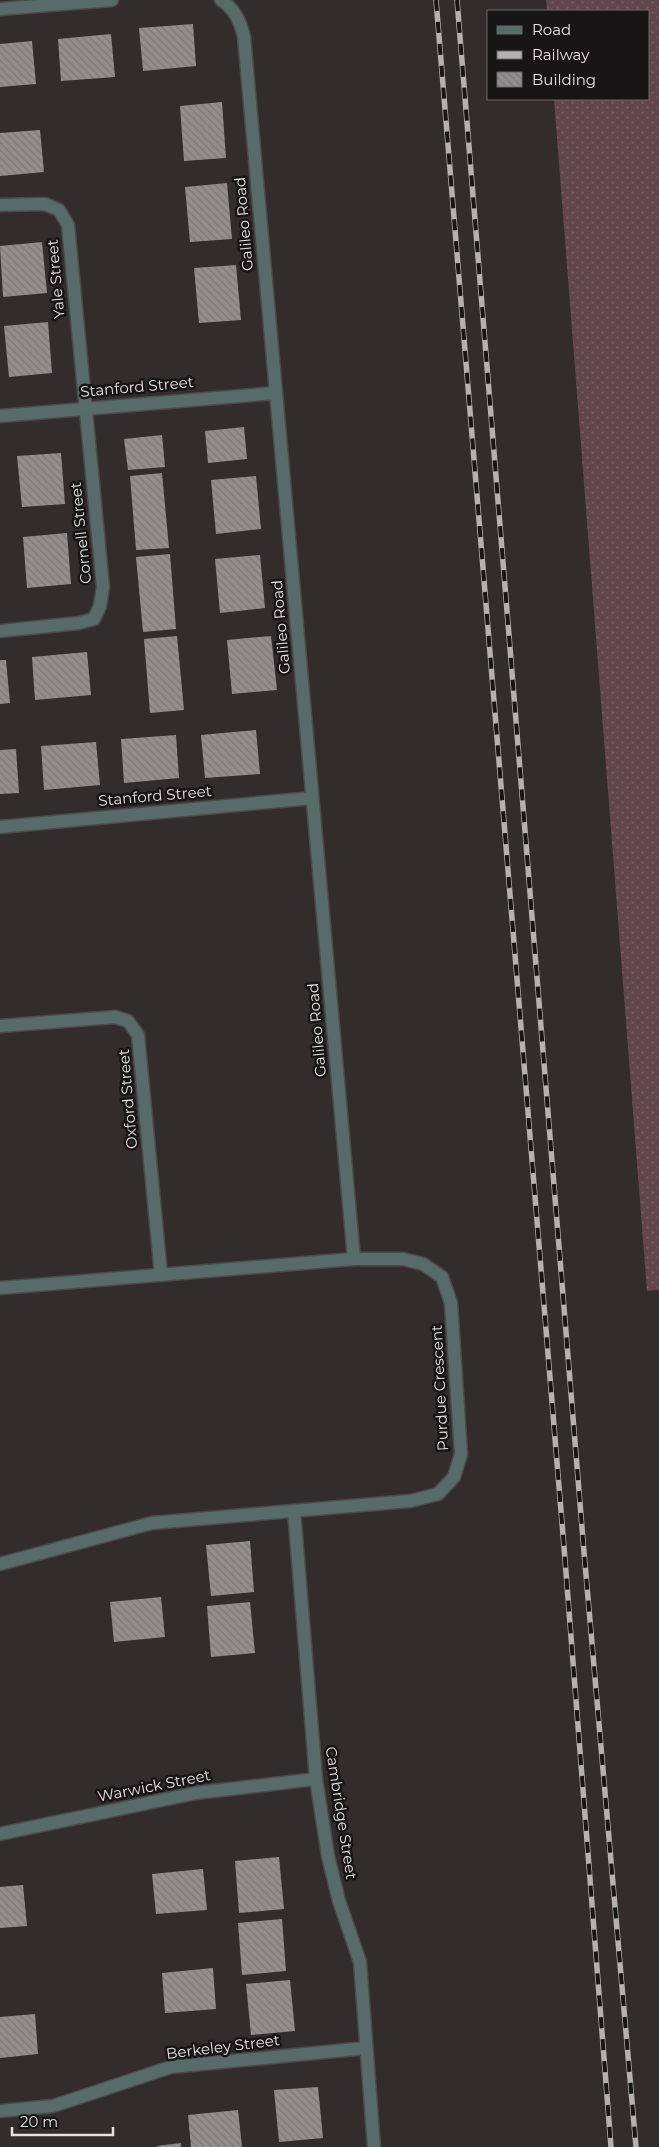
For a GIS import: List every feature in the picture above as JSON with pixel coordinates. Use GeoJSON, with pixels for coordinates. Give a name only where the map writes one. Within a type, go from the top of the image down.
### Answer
{"type":"FeatureCollection","features":[{"type":"Feature","properties":{"kind":"street"},"geometry":{"type":"LineString","coordinates":[[0,10],[112,0]]}},
{"type":"Feature","properties":{"kind":"street","name":"Galileo Road"},"geometry":{"type":"LineString","coordinates":[[221,0],[235,12],[244,37],[354,1259]]}},
{"type":"Feature","properties":{"kind":"street","name":"Yale Street"},"geometry":{"type":"LineString","coordinates":[[0,205],[45,204],[59,210],[68,225],[84,408]]}},
{"type":"Feature","properties":{"kind":"street","name":"Stanford Street"},"geometry":{"type":"LineString","coordinates":[[0,416],[276,393]]}},
{"type":"Feature","properties":{"kind":"street","name":"Cornell Street"},"geometry":{"type":"LineString","coordinates":[[0,631],[79,623],[94,619],[100,606],[103,587],[84,408]]}},
{"type":"Feature","properties":{"kind":"street","name":"Stanford Street"},"geometry":{"type":"LineString","coordinates":[[0,827],[312,798]]}},
{"type":"Feature","properties":{"kind":"street","name":"Oxford Street"},"geometry":{"type":"LineString","coordinates":[[0,1026],[115,1017],[128,1021],[138,1035],[161,1275]]}},
{"type":"Feature","properties":{"kind":"street","name":"Purdue Crescent"},"geometry":{"type":"LineString","coordinates":[[0,1288],[354,1259],[403,1259],[423,1264],[442,1277],[451,1302],[461,1454],[454,1477],[438,1494],[410,1501],[152,1523],[0,1564]]}},
{"type":"Feature","properties":{"kind":"street","name":"Cambridge Street"},"geometry":{"type":"LineString","coordinates":[[294,1511],[316,1780],[328,1856],[339,1902],[360,1962],[374,2147]]}},
{"type":"Feature","properties":{"kind":"street","name":"Warwick Street"},"geometry":{"type":"LineString","coordinates":[[0,1834],[196,1793],[316,1780]]}},
{"type":"Feature","properties":{"kind":"street","name":"Berkeley Street"},"geometry":{"type":"LineString","coordinates":[[0,2111],[53,2106],[171,2067],[366,2048]]}},
{"type":"Feature","properties":{"kind":"shaded area"},"geometry":{"type":"Polygon","coordinates":[[[546,0],[659,0],[659,1290],[647,1291],[554,100],[649,100],[649,10],[547,10],[546,0]]]}},
{"type":"Feature","properties":{"kind":"building"},"geometry":{"type":"Polygon","coordinates":[[[193,24],[196,66],[143,71],[139,28],[193,24]]]}},
{"type":"Feature","properties":{"kind":"building"},"geometry":{"type":"Polygon","coordinates":[[[111,34],[115,77],[61,81],[58,39],[111,34]]]}},
{"type":"Feature","properties":{"kind":"building"},"geometry":{"type":"Polygon","coordinates":[[[32,41],[36,84],[0,87],[0,44],[32,41]]]}},
{"type":"Feature","properties":{"kind":"building"},"geometry":{"type":"Polygon","coordinates":[[[222,102],[226,158],[184,161],[180,106],[222,102]]]}},
{"type":"Feature","properties":{"kind":"building"},"geometry":{"type":"Polygon","coordinates":[[[40,130],[44,172],[0,176],[0,133],[40,130]]]}},
{"type":"Feature","properties":{"kind":"building"},"geometry":{"type":"Polygon","coordinates":[[[227,183],[232,239],[190,242],[185,187],[227,183]]]}},
{"type":"Feature","properties":{"kind":"building"},"geometry":{"type":"Polygon","coordinates":[[[42,242],[47,293],[3,297],[0,246],[42,242]]]}},
{"type":"Feature","properties":{"kind":"building"},"geometry":{"type":"Polygon","coordinates":[[[236,265],[241,320],[199,323],[194,268],[236,265]]]}},
{"type":"Feature","properties":{"kind":"building"},"geometry":{"type":"Polygon","coordinates":[[[48,322],[52,373],[9,377],[4,326],[48,322]]]}},
{"type":"Feature","properties":{"kind":"building"},"geometry":{"type":"Polygon","coordinates":[[[244,427],[247,459],[208,463],[205,431],[244,427]]]}},
{"type":"Feature","properties":{"kind":"building"},"geometry":{"type":"Polygon","coordinates":[[[162,435],[165,467],[128,470],[124,439],[162,435]]]}},
{"type":"Feature","properties":{"kind":"building"},"geometry":{"type":"Polygon","coordinates":[[[61,453],[65,504],[22,507],[17,456],[61,453]]]}},
{"type":"Feature","properties":{"kind":"building"},"geometry":{"type":"Polygon","coordinates":[[[162,473],[169,548],[136,550],[130,476],[162,473]]]}},
{"type":"Feature","properties":{"kind":"building"},"geometry":{"type":"Polygon","coordinates":[[[256,476],[261,529],[216,534],[211,480],[256,476]]]}},
{"type":"Feature","properties":{"kind":"building"},"geometry":{"type":"Polygon","coordinates":[[[67,533],[71,584],[27,588],[23,537],[67,533]]]}},
{"type":"Feature","properties":{"kind":"building"},"geometry":{"type":"Polygon","coordinates":[[[170,554],[176,629],[143,632],[136,557],[170,554]]]}},
{"type":"Feature","properties":{"kind":"building"},"geometry":{"type":"Polygon","coordinates":[[[260,555],[265,608],[220,613],[215,559],[260,555]]]}},
{"type":"Feature","properties":{"kind":"building"},"geometry":{"type":"Polygon","coordinates":[[[177,636],[184,710],[150,713],[144,639],[177,636]]]}},
{"type":"Feature","properties":{"kind":"building"},"geometry":{"type":"Polygon","coordinates":[[[271,636],[277,690],[232,694],[227,640],[271,636]]]}},
{"type":"Feature","properties":{"kind":"building"},"geometry":{"type":"Polygon","coordinates":[[[87,652],[91,695],[35,700],[32,657],[87,652]]]}},
{"type":"Feature","properties":{"kind":"building"},"geometry":{"type":"Polygon","coordinates":[[[0,660],[6,660],[10,703],[0,704],[0,660]]]}},
{"type":"Feature","properties":{"kind":"building"},"geometry":{"type":"Polygon","coordinates":[[[256,730],[260,774],[205,778],[201,735],[256,730]]]}},
{"type":"Feature","properties":{"kind":"building"},"geometry":{"type":"Polygon","coordinates":[[[176,735],[179,778],[124,783],[121,739],[176,735]]]}},
{"type":"Feature","properties":{"kind":"building"},"geometry":{"type":"Polygon","coordinates":[[[96,742],[100,785],[44,790],[41,746],[96,742]]]}},
{"type":"Feature","properties":{"kind":"building"},"geometry":{"type":"Polygon","coordinates":[[[16,749],[19,793],[0,794],[0,750],[16,749]]]}},
{"type":"Feature","properties":{"kind":"building"},"geometry":{"type":"Polygon","coordinates":[[[250,1541],[254,1592],[211,1596],[206,1545],[250,1541]]]}},
{"type":"Feature","properties":{"kind":"building"},"geometry":{"type":"Polygon","coordinates":[[[161,1597],[165,1637],[114,1642],[110,1602],[161,1597]]]}},
{"type":"Feature","properties":{"kind":"building"},"geometry":{"type":"Polygon","coordinates":[[[250,1602],[255,1653],[211,1657],[207,1606],[250,1602]]]}},
{"type":"Feature","properties":{"kind":"building"},"geometry":{"type":"Polygon","coordinates":[[[279,1857],[284,1909],[239,1913],[235,1861],[279,1857]]]}},
{"type":"Feature","properties":{"kind":"building"},"geometry":{"type":"Polygon","coordinates":[[[203,1869],[207,1910],[156,1914],[152,1874],[203,1869]]]}},
{"type":"Feature","properties":{"kind":"building"},"geometry":{"type":"Polygon","coordinates":[[[23,1885],[27,1926],[0,1928],[0,1887],[23,1885]]]}},
{"type":"Feature","properties":{"kind":"building"},"geometry":{"type":"Polygon","coordinates":[[[282,1919],[286,1971],[242,1975],[238,1923],[282,1919]]]}},
{"type":"Feature","properties":{"kind":"building"},"geometry":{"type":"Polygon","coordinates":[[[213,1968],[216,2009],[165,2013],[162,1973],[213,1968]]]}},
{"type":"Feature","properties":{"kind":"building"},"geometry":{"type":"Polygon","coordinates":[[[290,1980],[295,2031],[251,2035],[246,1984],[290,1980]]]}},
{"type":"Feature","properties":{"kind":"building"},"geometry":{"type":"Polygon","coordinates":[[[35,2014],[38,2054],[0,2058],[0,2017],[35,2014]]]}},
{"type":"Feature","properties":{"kind":"building"},"geometry":{"type":"Polygon","coordinates":[[[318,2087],[323,2138],[279,2142],[274,2090],[318,2087]]]}},
{"type":"Feature","properties":{"kind":"building"},"geometry":{"type":"Polygon","coordinates":[[[238,2110],[242,2147],[191,2147],[188,2115],[238,2110]]]}},
{"type":"Feature","properties":{"kind":"building"},"geometry":{"type":"Polygon","coordinates":[[[181,2143],[181,2147],[157,2147],[157,2146],[181,2143]]]}},
{"type":"Feature","properties":{"kind":"railway"},"geometry":{"type":"LineString","coordinates":[[436,0],[564,1547],[611,2147]]}},
{"type":"Feature","properties":{"kind":"railway"},"geometry":{"type":"LineString","coordinates":[[457,0],[584,1552],[636,2147]]}}]}
